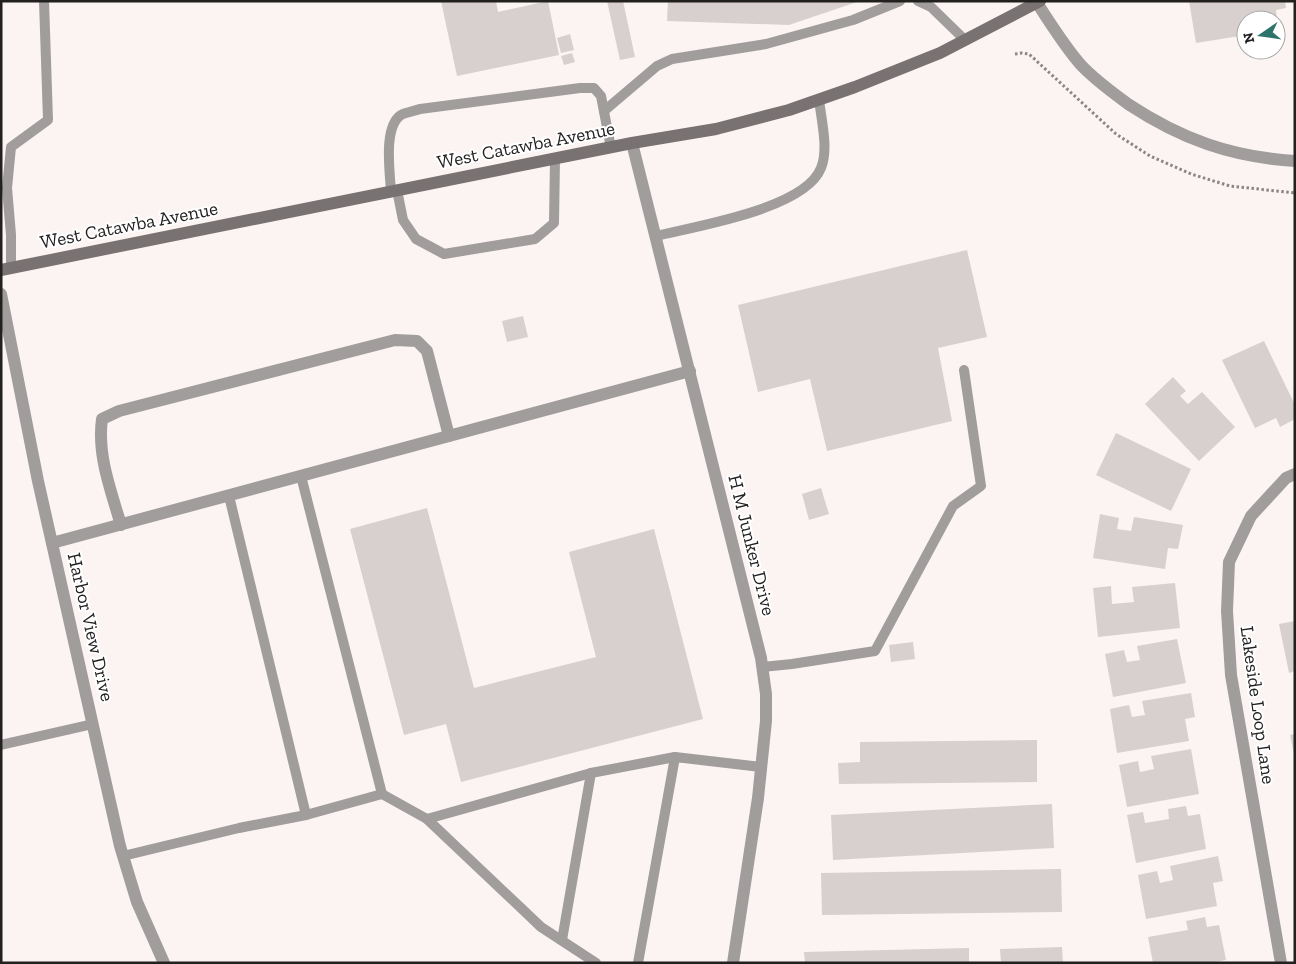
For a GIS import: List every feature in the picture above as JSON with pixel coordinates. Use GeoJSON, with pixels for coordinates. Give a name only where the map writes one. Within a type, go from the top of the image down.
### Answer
{"type":"FeatureCollection","features":[{"type":"Feature","properties":{"kind":"main road","name":"West Catawba Avenue"},"geometry":{"type":"LineString","coordinates":[[6,268],[632,143],[716,129],[789,110],[940,53],[1039,2]]}},
{"type":"Feature","properties":{"kind":"street"},"geometry":{"type":"LineString","coordinates":[[1039,2],[1082,65],[1111,92],[1143,114],[1189,139],[1232,152],[1295,161]]}},
{"type":"Feature","properties":{"kind":"street","name":"H M Junker Drive"},"geometry":{"type":"LineString","coordinates":[[632,143],[762,667],[766,694],[766,722],[761,767],[733,963]]}},
{"type":"Feature","properties":{"kind":"street","name":"Harbor View Drive"},"geometry":{"type":"LineString","coordinates":[[1,294],[52,544],[123,856],[137,902],[164,963]]}},
{"type":"Feature","properties":{"kind":"street"},"geometry":{"type":"LineString","coordinates":[[121,525],[99,437],[102,419],[119,410],[395,340],[417,341],[427,351],[449,436]]}},
{"type":"Feature","properties":{"kind":"street"},"geometry":{"type":"LineString","coordinates":[[52,544],[690,371]]}},
{"type":"Feature","properties":{"kind":"street","name":"Lakeside Loop Lane"},"geometry":{"type":"LineString","coordinates":[[1281,963],[1231,675],[1227,611],[1229,562],[1251,516],[1286,478],[1295,474]]}},
{"type":"Feature","properties":{"kind":"lane"},"geometry":{"type":"LineString","coordinates":[[6,268],[11,235],[7,188],[12,147],[48,120],[44,1]]}},
{"type":"Feature","properties":{"kind":"lane"},"geometry":{"type":"LineString","coordinates":[[604,111],[657,66],[672,59],[766,44],[853,20],[900,1]]}},
{"type":"Feature","properties":{"kind":"lane"},"geometry":{"type":"LineString","coordinates":[[918,1],[931,7],[965,40]]}},
{"type":"Feature","properties":{"kind":"lane"},"geometry":{"type":"LineString","coordinates":[[555,159],[554,223],[535,239],[444,254],[416,238],[403,220],[394,191],[388,150],[392,124],[401,114],[420,109],[580,88],[594,88],[601,96],[611,148]]}},
{"type":"Feature","properties":{"kind":"lane"},"geometry":{"type":"LineString","coordinates":[[656,236],[752,212],[787,200],[812,183],[822,167],[824,144],[819,99]]}},
{"type":"Feature","properties":{"kind":"lane"},"geometry":{"type":"LineString","coordinates":[[762,667],[875,651],[953,506],[981,486],[964,370]]}},
{"type":"Feature","properties":{"kind":"lane"},"geometry":{"type":"LineString","coordinates":[[301,476],[382,794]]}},
{"type":"Feature","properties":{"kind":"lane"},"geometry":{"type":"LineString","coordinates":[[229,496],[306,815]]}},
{"type":"Feature","properties":{"kind":"lane"},"geometry":{"type":"LineString","coordinates":[[1,745],[94,724]]}},
{"type":"Feature","properties":{"kind":"lane"},"geometry":{"type":"LineString","coordinates":[[427,819],[591,772],[675,757],[761,767]]}},
{"type":"Feature","properties":{"kind":"lane"},"geometry":{"type":"LineString","coordinates":[[638,963],[675,757]]}},
{"type":"Feature","properties":{"kind":"lane"},"geometry":{"type":"LineString","coordinates":[[562,940],[591,772]]}},
{"type":"Feature","properties":{"kind":"lane"},"geometry":{"type":"LineString","coordinates":[[123,856],[240,828],[306,815],[382,794],[427,819],[541,927],[596,963]]}},
{"type":"Feature","properties":{"kind":"path"},"geometry":{"type":"LineString","coordinates":[[1015,54],[1029,54],[1116,134],[1150,156],[1192,174],[1230,186],[1295,193]]}},
{"type":"Feature","properties":{"kind":"building"},"geometry":{"type":"Polygon","coordinates":[[[441,1],[496,1],[498,12],[548,1],[559,55],[457,76],[441,1]]]}},
{"type":"Feature","properties":{"kind":"building"},"geometry":{"type":"Polygon","coordinates":[[[607,1],[623,1],[635,57],[620,60],[607,1]]]}},
{"type":"Feature","properties":{"kind":"building"},"geometry":{"type":"Polygon","coordinates":[[[668,1],[857,2],[789,25],[667,21],[668,1]]]}},
{"type":"Feature","properties":{"kind":"building"},"geometry":{"type":"Polygon","coordinates":[[[1189,1],[1285,1],[1286,8],[1276,10],[1236,10],[1236,37],[1196,43],[1189,1]]]}},
{"type":"Feature","properties":{"kind":"building"},"geometry":{"type":"Polygon","coordinates":[[[570,34],[574,50],[561,53],[557,38],[570,34]]]}},
{"type":"Feature","properties":{"kind":"building"},"geometry":{"type":"Polygon","coordinates":[[[572,53],[575,62],[564,65],[561,56],[572,53]]]}},
{"type":"Feature","properties":{"kind":"building"},"geometry":{"type":"Polygon","coordinates":[[[967,250],[987,337],[938,348],[952,421],[827,451],[810,379],[758,392],[738,305],[967,250]]]}},
{"type":"Feature","properties":{"kind":"building"},"geometry":{"type":"Polygon","coordinates":[[[523,316],[528,337],[507,342],[502,321],[523,316]]]}},
{"type":"Feature","properties":{"kind":"building"},"geometry":{"type":"Polygon","coordinates":[[[1264,341],[1295,405],[1295,419],[1280,427],[1276,418],[1255,428],[1222,360],[1264,341]]]}},
{"type":"Feature","properties":{"kind":"building"},"geometry":{"type":"Polygon","coordinates":[[[1173,377],[1186,391],[1180,396],[1188,404],[1202,392],[1235,427],[1199,461],[1145,404],[1173,377]]]}},
{"type":"Feature","properties":{"kind":"building"},"geometry":{"type":"Polygon","coordinates":[[[1116,433],[1191,469],[1171,511],[1096,475],[1116,433]]]}},
{"type":"Feature","properties":{"kind":"building"},"geometry":{"type":"Polygon","coordinates":[[[821,488],[829,514],[809,520],[802,494],[821,488]]]}},
{"type":"Feature","properties":{"kind":"building"},"geometry":{"type":"Polygon","coordinates":[[[427,508],[474,688],[596,657],[569,552],[654,529],[703,719],[461,782],[446,724],[404,735],[350,529],[427,508]]]}},
{"type":"Feature","properties":{"kind":"building"},"geometry":{"type":"Polygon","coordinates":[[[1100,514],[1119,518],[1117,529],[1131,531],[1134,517],[1183,525],[1178,549],[1168,548],[1165,569],[1093,558],[1100,514]]]}},
{"type":"Feature","properties":{"kind":"building"},"geometry":{"type":"Polygon","coordinates":[[[1175,583],[1180,628],[1098,637],[1093,588],[1111,586],[1112,604],[1134,602],[1132,587],[1175,583]]]}},
{"type":"Feature","properties":{"kind":"building"},"geometry":{"type":"Polygon","coordinates":[[[1295,621],[1295,671],[1289,673],[1279,624],[1295,621]]]}},
{"type":"Feature","properties":{"kind":"building"},"geometry":{"type":"Polygon","coordinates":[[[1177,639],[1186,683],[1113,697],[1105,654],[1124,650],[1127,662],[1140,660],[1137,646],[1177,639]]]}},
{"type":"Feature","properties":{"kind":"building"},"geometry":{"type":"Polygon","coordinates":[[[913,642],[915,659],[891,662],[889,645],[913,642]]]}},
{"type":"Feature","properties":{"kind":"building"},"geometry":{"type":"Polygon","coordinates":[[[1191,693],[1195,717],[1185,719],[1189,741],[1117,753],[1110,709],[1129,705],[1132,717],[1145,715],[1142,701],[1191,693]]]}},
{"type":"Feature","properties":{"kind":"building"},"geometry":{"type":"Polygon","coordinates":[[[1295,734],[1295,754],[1294,754],[1290,735],[1295,734]]]}},
{"type":"Feature","properties":{"kind":"building"},"geometry":{"type":"Polygon","coordinates":[[[1037,740],[1037,782],[839,784],[838,763],[860,762],[860,742],[1037,740]]]}},
{"type":"Feature","properties":{"kind":"building"},"geometry":{"type":"Polygon","coordinates":[[[1191,749],[1199,794],[1127,807],[1119,765],[1138,761],[1140,772],[1154,769],[1151,756],[1191,749]]]}},
{"type":"Feature","properties":{"kind":"building"},"geometry":{"type":"Polygon","coordinates":[[[1052,804],[1054,848],[833,860],[831,815],[1052,804]]]}},
{"type":"Feature","properties":{"kind":"building"},"geometry":{"type":"Polygon","coordinates":[[[1186,806],[1188,816],[1200,814],[1206,849],[1136,863],[1127,815],[1143,812],[1145,823],[1169,819],[1168,809],[1186,806]]]}},
{"type":"Feature","properties":{"kind":"building"},"geometry":{"type":"Polygon","coordinates":[[[1218,856],[1223,881],[1213,883],[1217,906],[1146,919],[1138,875],[1157,871],[1160,883],[1173,880],[1170,866],[1218,856]]]}},
{"type":"Feature","properties":{"kind":"building"},"geometry":{"type":"Polygon","coordinates":[[[1061,869],[1062,912],[822,915],[821,873],[1061,869]]]}},
{"type":"Feature","properties":{"kind":"building"},"geometry":{"type":"Polygon","coordinates":[[[1205,917],[1207,927],[1219,925],[1226,960],[1209,963],[1153,963],[1148,937],[1188,930],[1186,921],[1205,917]]]}},
{"type":"Feature","properties":{"kind":"building"},"geometry":{"type":"Polygon","coordinates":[[[1062,947],[1063,963],[1001,963],[1000,949],[1062,947]]]}},
{"type":"Feature","properties":{"kind":"building"},"geometry":{"type":"Polygon","coordinates":[[[969,948],[969,963],[805,963],[804,952],[969,948]]]}}]}
